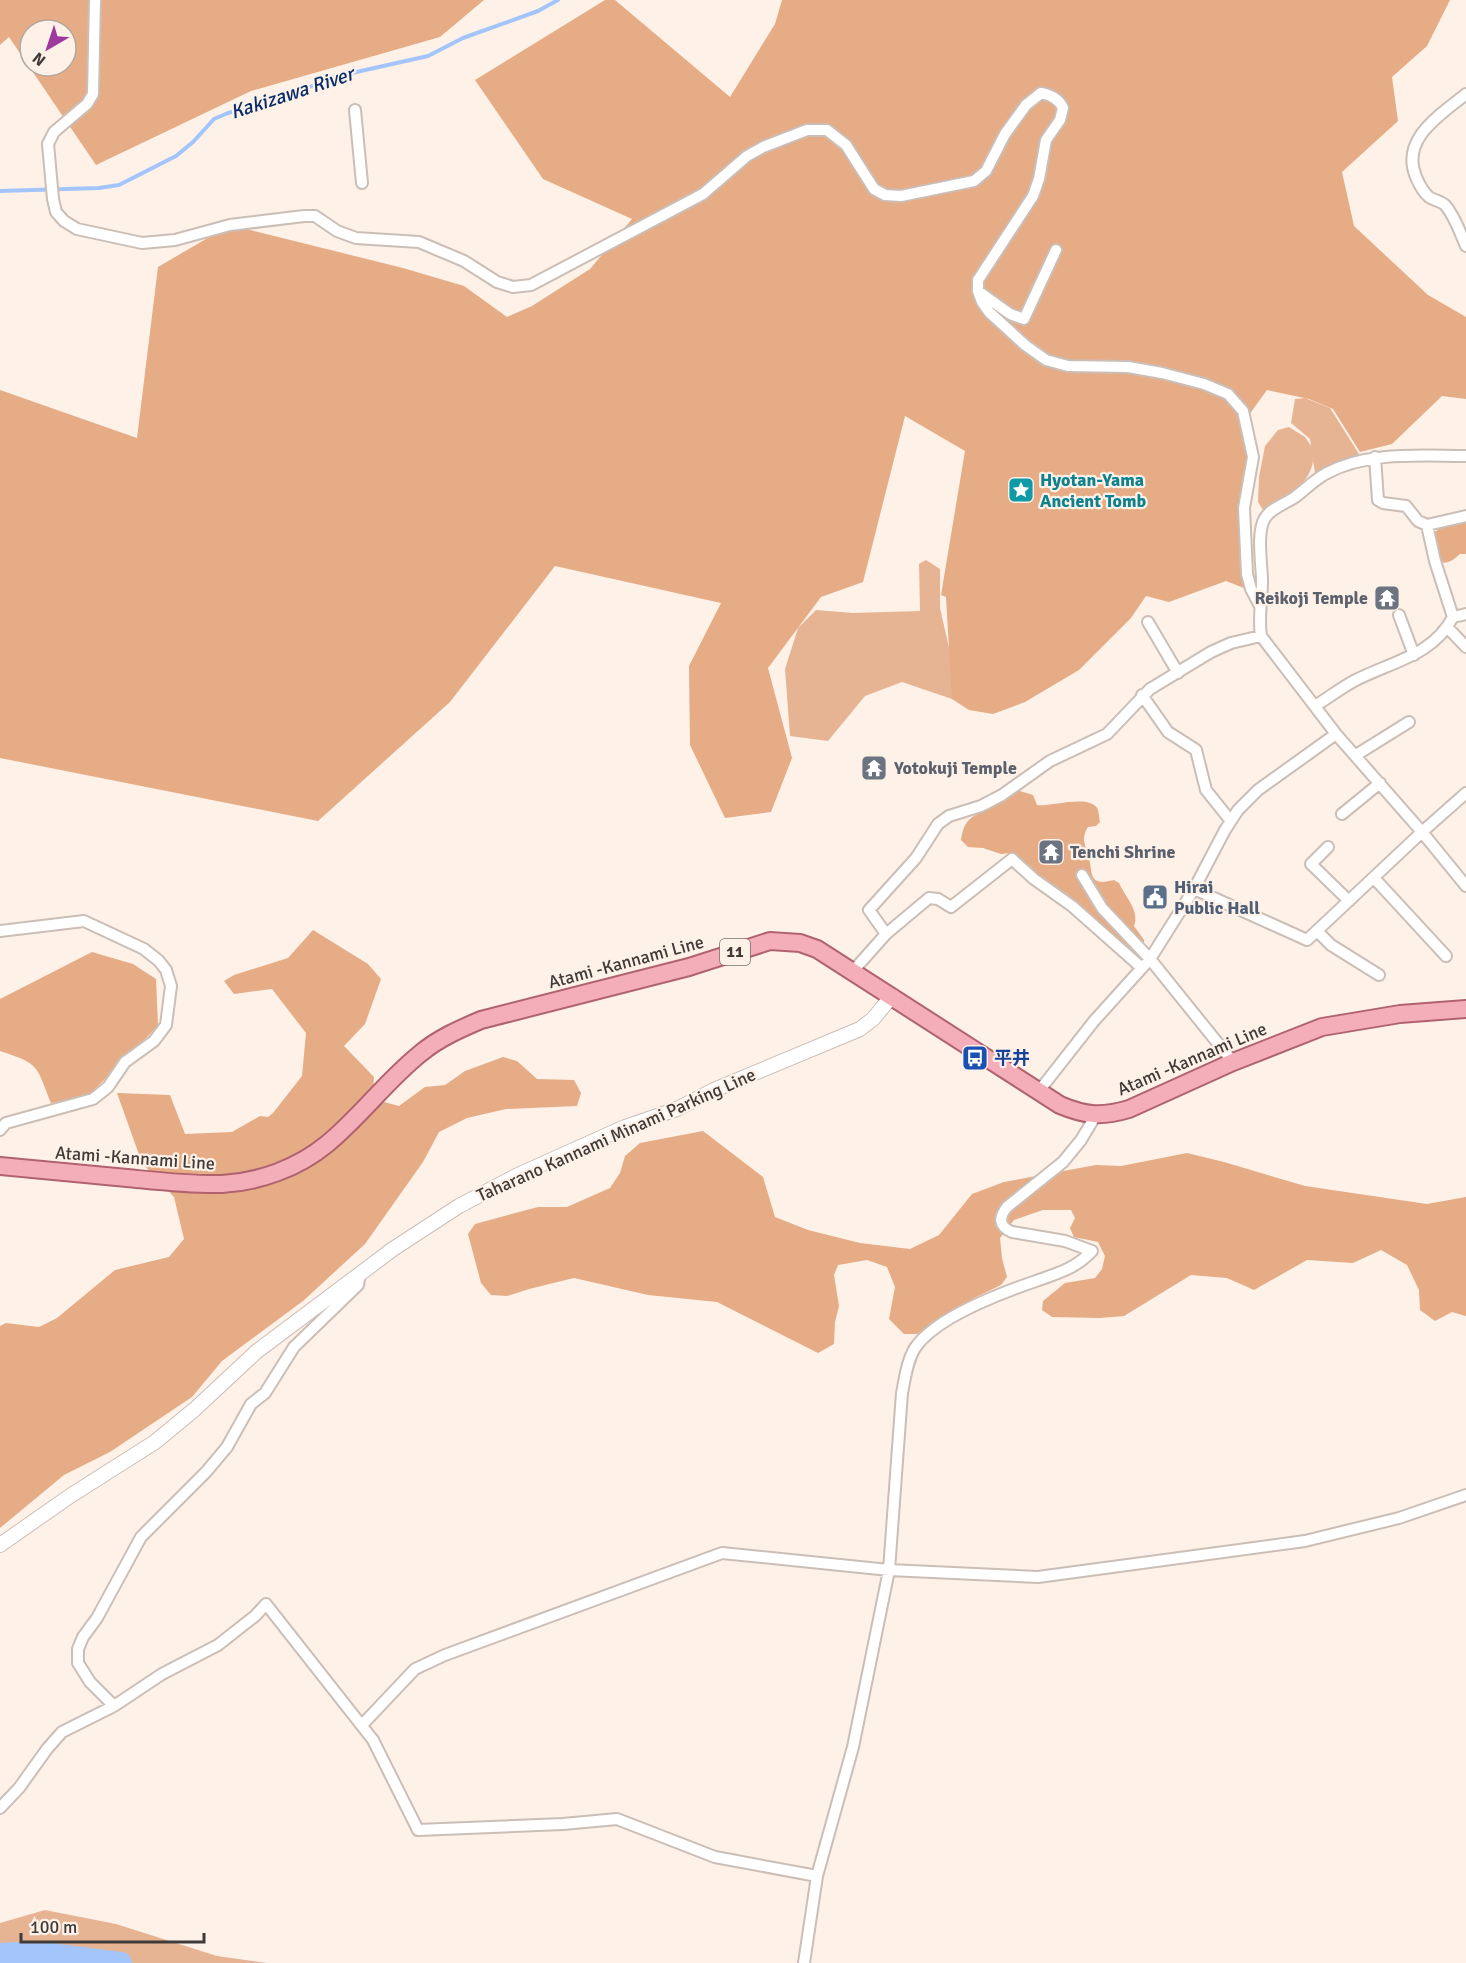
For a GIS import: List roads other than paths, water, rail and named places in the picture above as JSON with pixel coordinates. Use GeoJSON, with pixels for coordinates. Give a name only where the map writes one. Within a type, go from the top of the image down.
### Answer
{"type":"FeatureCollection","features":[{"type":"Feature","properties":{"kind":"main road","name":"Atami -Kannami Line"},"geometry":{"type":"LineString","coordinates":[[0,1166],[154,1181],[223,1184],[268,1175],[304,1161],[348,1126],[422,1052],[446,1036],[481,1020],[689,967],[770,941],[800,943],[817,949],[1060,1105],[1080,1113],[1096,1115],[1129,1108],[1233,1062],[1322,1027],[1400,1014],[1466,1009]]}},
{"type":"Feature","properties":{"kind":"main road","name":"Taharano Kannami Minami Parking Line"},"geometry":{"type":"LineString","coordinates":[[0,1545],[70,1496],[155,1442],[195,1409],[256,1352],[360,1273],[459,1206],[518,1175],[625,1127],[677,1109],[714,1090],[860,1029],[873,1019],[892,996]]}},
{"type":"Feature","properties":{"kind":"street"},"geometry":{"type":"LineString","coordinates":[[95,0],[93,94],[87,104],[54,132],[48,144],[53,199],[56,213],[64,221],[77,229],[142,243],[175,240],[230,225],[315,216],[337,231],[356,238],[418,242],[464,261],[497,282],[513,287],[531,285],[703,194],[747,156],[763,147],[807,130],[827,130],[846,145],[874,189],[885,195],[901,196],[974,181],[986,171],[1005,134],[1026,105],[1041,93],[1049,94],[1056,98],[1063,108],[1060,120],[1046,140],[1036,188],[1018,222],[981,272],[978,291],[982,303],[1018,339],[1046,360],[1068,366],[1128,366],[1204,384],[1228,394],[1243,411],[1253,457],[1244,508],[1244,536],[1247,574],[1251,589],[1260,606]]}},
{"type":"Feature","properties":{"kind":"street"},"geometry":{"type":"LineString","coordinates":[[1466,94],[1419,135],[1413,154],[1412,168],[1424,192],[1444,204],[1454,219],[1466,246]]}},
{"type":"Feature","properties":{"kind":"street"},"geometry":{"type":"LineString","coordinates":[[355,110],[362,183]]}},
{"type":"Feature","properties":{"kind":"street"},"geometry":{"type":"LineString","coordinates":[[978,291],[1010,314],[1024,319],[1056,250]]}},
{"type":"Feature","properties":{"kind":"street"},"geometry":{"type":"LineString","coordinates":[[1466,456],[1363,458],[1327,472],[1295,497],[1273,509],[1265,518],[1261,529],[1258,620],[1261,636],[1336,734],[1466,886]]}},
{"type":"Feature","properties":{"kind":"street"},"geometry":{"type":"LineString","coordinates":[[1375,457],[1378,500],[1383,503],[1406,506],[1418,522],[1426,525],[1466,516]]}},
{"type":"Feature","properties":{"kind":"street"},"geometry":{"type":"LineString","coordinates":[[1315,706],[1355,680],[1426,648],[1448,628],[1453,617],[1426,525]]}},
{"type":"Feature","properties":{"kind":"street"},"geometry":{"type":"LineString","coordinates":[[1453,617],[1466,614]]}},
{"type":"Feature","properties":{"kind":"street"},"geometry":{"type":"LineString","coordinates":[[1399,615],[1414,655]]}},
{"type":"Feature","properties":{"kind":"street"},"geometry":{"type":"LineString","coordinates":[[1148,622],[1178,673]]}},
{"type":"Feature","properties":{"kind":"street"},"geometry":{"type":"LineString","coordinates":[[1448,628],[1466,647]]}},
{"type":"Feature","properties":{"kind":"street"},"geometry":{"type":"LineString","coordinates":[[886,934],[869,910],[916,858],[938,824],[955,812],[981,806],[1002,795],[1050,761],[1107,734],[1142,695],[1211,652],[1231,643],[1261,636]]}},
{"type":"Feature","properties":{"kind":"street"},"geometry":{"type":"LineString","coordinates":[[1142,695],[1168,732],[1196,750],[1206,790],[1230,820]]}},
{"type":"Feature","properties":{"kind":"street"},"geometry":{"type":"LineString","coordinates":[[1356,755],[1409,722]]}},
{"type":"Feature","properties":{"kind":"street"},"geometry":{"type":"LineString","coordinates":[[1039,1091],[1094,1022],[1150,959],[1194,889],[1230,820],[1247,799],[1336,734]]}},
{"type":"Feature","properties":{"kind":"street"},"geometry":{"type":"LineString","coordinates":[[1342,814],[1380,783]]}},
{"type":"Feature","properties":{"kind":"street"},"geometry":{"type":"LineString","coordinates":[[1194,889],[1307,940],[1466,793]]}},
{"type":"Feature","properties":{"kind":"street"},"geometry":{"type":"LineString","coordinates":[[1328,846],[1311,864],[1349,901]]}},
{"type":"Feature","properties":{"kind":"street"},"geometry":{"type":"LineString","coordinates":[[853,971],[886,934],[929,898],[938,899],[951,907],[1012,859],[1034,879],[1072,906],[1142,968]]}},
{"type":"Feature","properties":{"kind":"street"},"geometry":{"type":"LineString","coordinates":[[1082,875],[1102,908],[1150,959],[1233,1062]]}},
{"type":"Feature","properties":{"kind":"street"},"geometry":{"type":"LineString","coordinates":[[1374,878],[1446,956]]}},
{"type":"Feature","properties":{"kind":"street"},"geometry":{"type":"LineString","coordinates":[[0,932],[84,921],[136,944],[153,956],[166,970],[171,986],[167,1022],[160,1034],[125,1062],[102,1094],[70,1106],[6,1123],[0,1130]]}},
{"type":"Feature","properties":{"kind":"street"},"geometry":{"type":"LineString","coordinates":[[1317,931],[1331,945],[1379,975]]}},
{"type":"Feature","properties":{"kind":"street"},"geometry":{"type":"LineString","coordinates":[[804,1963],[817,1876],[853,1747],[889,1570],[902,1393],[908,1365],[914,1350],[931,1331],[957,1316],[1023,1286],[1077,1265],[1092,1251],[1065,1241],[1012,1232],[1001,1224],[1001,1214],[1063,1162],[1081,1140],[1096,1115]]}},
{"type":"Feature","properties":{"kind":"street"},"geometry":{"type":"LineString","coordinates":[[114,1706],[90,1682],[78,1663],[78,1648],[83,1637],[97,1618],[141,1536],[206,1472],[227,1447],[251,1404],[265,1393],[294,1347],[358,1285],[360,1273]]}},
{"type":"Feature","properties":{"kind":"street"},"geometry":{"type":"LineString","coordinates":[[362,1725],[415,1669],[445,1655],[723,1553],[889,1570],[1038,1577],[1305,1541],[1399,1518],[1466,1495]]}},
{"type":"Feature","properties":{"kind":"street"},"geometry":{"type":"LineString","coordinates":[[0,1808],[19,1788],[62,1732],[114,1706],[179,1664],[218,1645],[255,1616],[266,1604],[373,1740],[418,1830],[563,1824],[617,1819],[715,1857],[817,1876]]}},
{"type":"Feature","properties":{"kind":"waterway","name":"Kakizawa River"},"geometry":{"type":"LineString","coordinates":[[0,191],[99,188],[119,185],[176,156],[193,142],[214,119],[228,113],[275,101],[334,77],[428,56],[463,38],[538,11],[558,0]]}},
{"type":"Feature","properties":{"kind":"waterway"},"geometry":{"type":"LineString","coordinates":[[0,1954],[35,1952],[121,1963]]}},
{"type":"Feature","properties":{"kind":"place","name":"Hyotan-Yama Ancient Tomb"},"geometry":{"type":"Point","coordinates":[1021,490]}},
{"type":"Feature","properties":{"kind":"place","name":"Reikoji Temple"},"geometry":{"type":"Point","coordinates":[1387,598]}},
{"type":"Feature","properties":{"kind":"place","name":"Yotokuji Temple"},"geometry":{"type":"Point","coordinates":[874,768]}},
{"type":"Feature","properties":{"kind":"place","name":"Tenchi Shrine"},"geometry":{"type":"Point","coordinates":[1051,852]}},
{"type":"Feature","properties":{"kind":"place","name":"Hirai Public Hall"},"geometry":{"type":"Point","coordinates":[1155,897]}},
{"type":"Feature","properties":{"kind":"place","name":"平井"},"geometry":{"type":"Point","coordinates":[975,1058]}}]}
